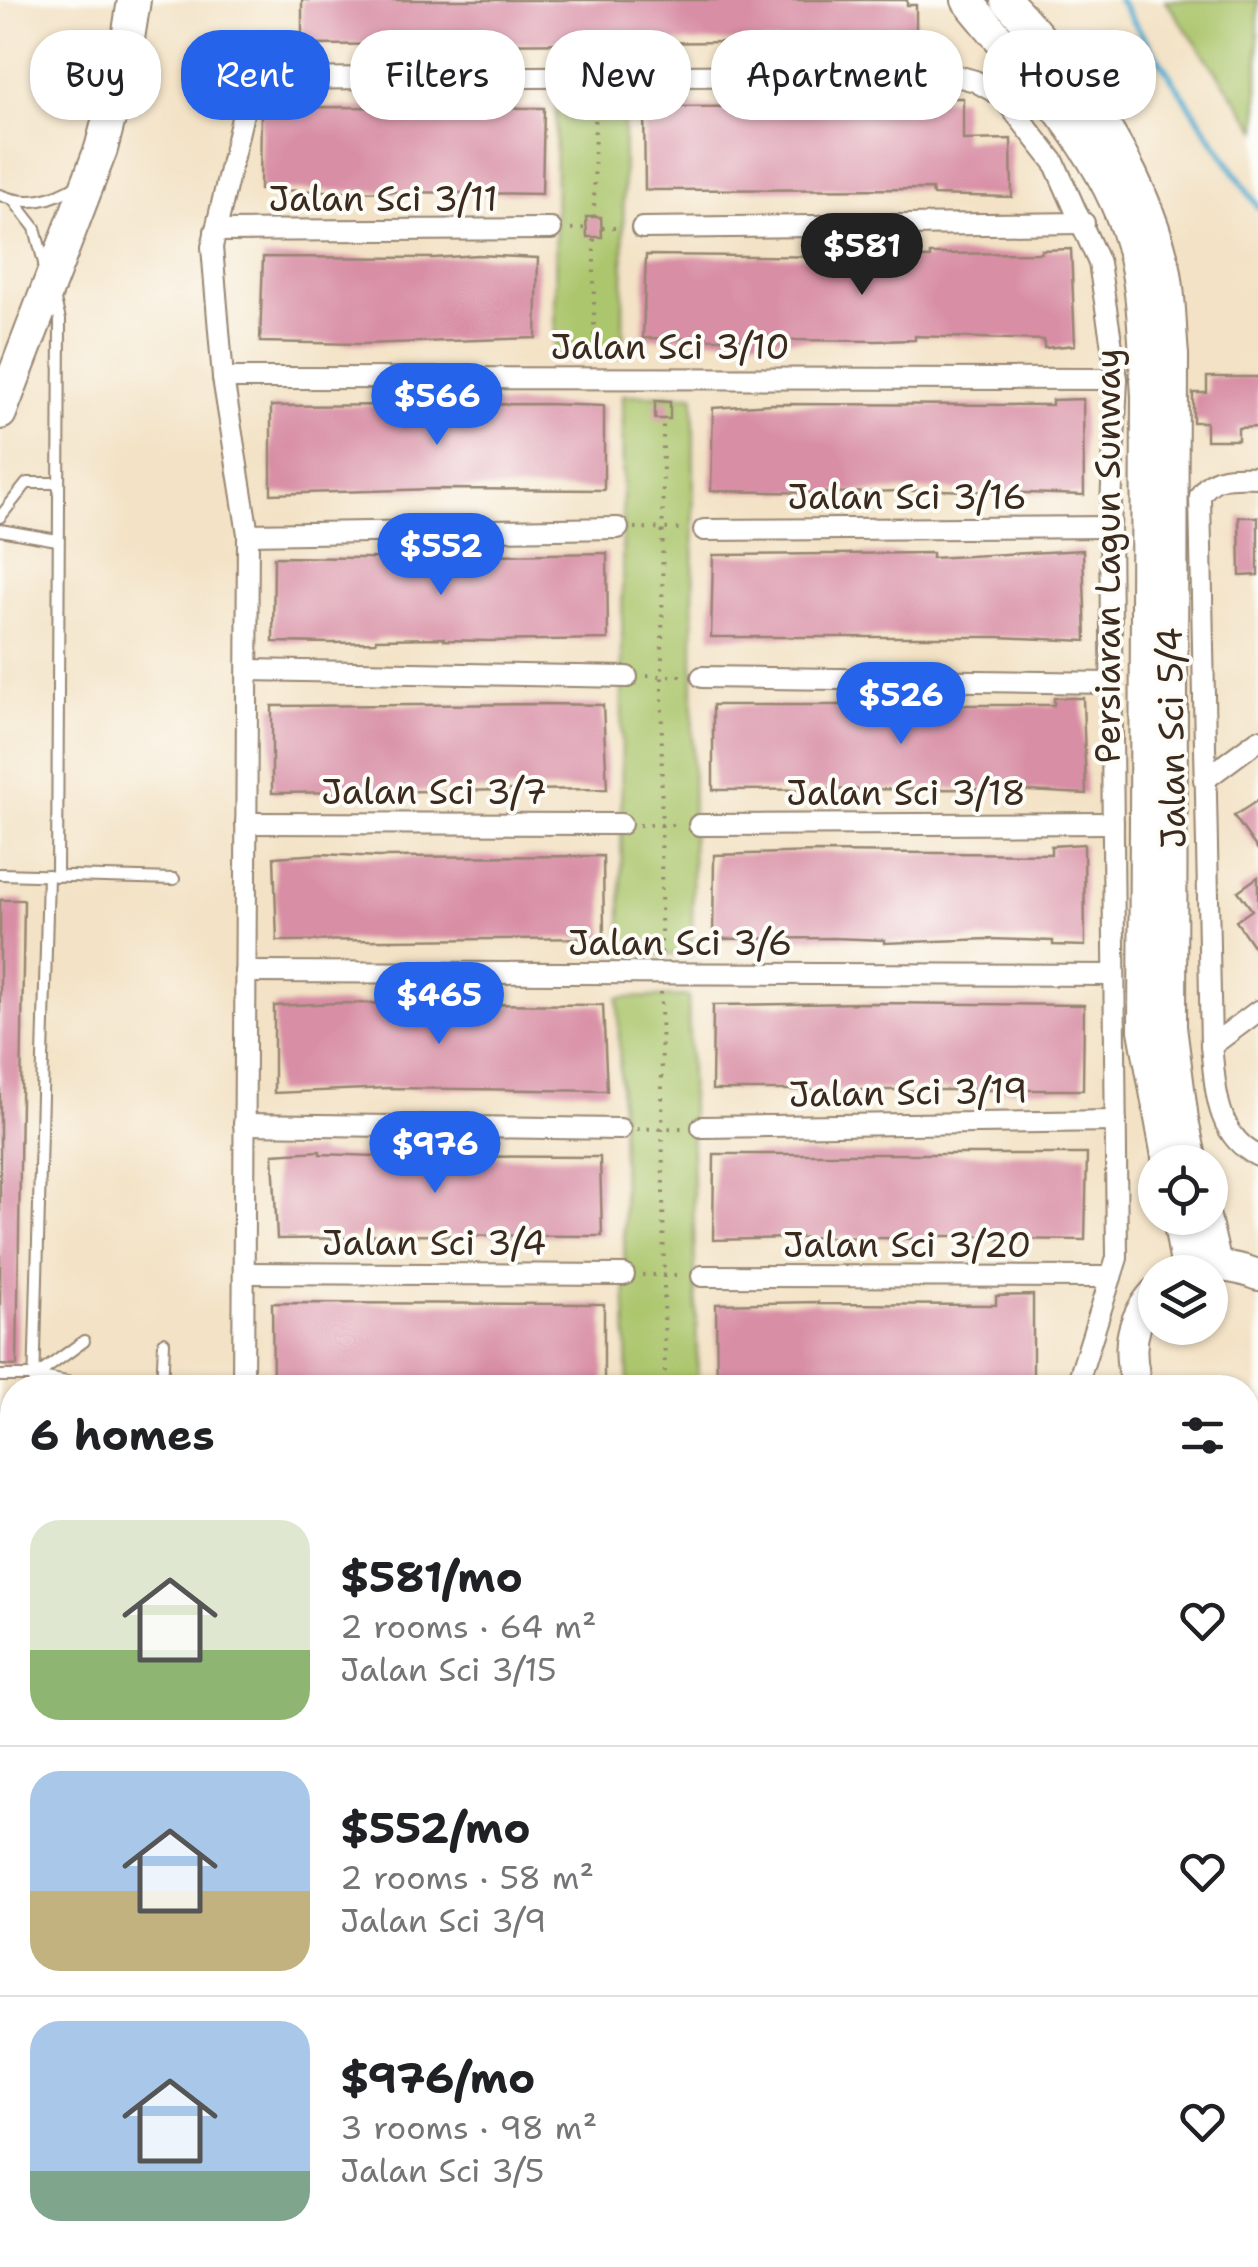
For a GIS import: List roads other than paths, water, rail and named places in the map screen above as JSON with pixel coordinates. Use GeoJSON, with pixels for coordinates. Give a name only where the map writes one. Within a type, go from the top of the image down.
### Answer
{"type":"FeatureCollection","features":[{"type":"Feature","properties":{"kind":"main road"},"geometry":{"type":"LineString","coordinates":[[0,413],[114,106],[134,0]]}},
{"type":"Feature","properties":{"kind":"main road","name":"Persiaran Lagun Sunway"},"geometry":{"type":"LineString","coordinates":[[967,0],[1093,160],[1118,207],[1134,257],[1147,396],[1158,864],[1171,1027],[1188,1145]]}},
{"type":"Feature","properties":{"kind":"main road","name":"Persiaran Lagun Sunway"},"geometry":{"type":"LineString","coordinates":[[1006,0],[1099,116],[1141,197],[1164,264],[1173,355],[1158,864],[1144,1030],[1165,1145]]}},
{"type":"Feature","properties":{"kind":"main road"},"geometry":{"type":"LineString","coordinates":[[0,358],[44,295]]}},
{"type":"Feature","properties":{"kind":"main road"},"geometry":{"type":"LineString","coordinates":[[1228,1268],[1239,1267],[1258,1275]]}},
{"type":"Feature","properties":{"kind":"main road"},"geometry":{"type":"LineString","coordinates":[[1134,1375],[1130,1361],[1132,1333],[1138,1318]]}},
{"type":"Feature","properties":{"kind":"street"},"geometry":{"type":"LineString","coordinates":[[243,1375],[248,534],[223,378],[212,246],[252,80],[950,74],[975,80],[1002,96],[1054,162],[1099,263],[1117,380],[1110,527],[1117,1258],[1081,1375]]}},
{"type":"Feature","properties":{"kind":"street"},"geometry":{"type":"LineString","coordinates":[[642,228],[1084,223]]}},
{"type":"Feature","properties":{"kind":"street","name":"Jalan Sci 3/11"},"geometry":{"type":"LineString","coordinates":[[215,231],[551,230]]}},
{"type":"Feature","properties":{"kind":"street","name":"Jalan Sci 3/10"},"geometry":{"type":"LineString","coordinates":[[223,378],[1117,380]]}},
{"type":"Feature","properties":{"kind":"street","name":"Jalan Sci 5/4"},"geometry":{"type":"LineString","coordinates":[[1258,477],[1225,476],[1208,483],[1200,496],[1212,1046],[1218,1108],[1239,1147],[1258,1156]]}},
{"type":"Feature","properties":{"kind":"street","name":"Jalan Sci 3/16"},"geometry":{"type":"LineString","coordinates":[[704,530],[1110,527]]}},
{"type":"Feature","properties":{"kind":"street"},"geometry":{"type":"LineString","coordinates":[[248,534],[618,528]]}},
{"type":"Feature","properties":{"kind":"street"},"geometry":{"type":"LineString","coordinates":[[248,670],[626,677]]}},
{"type":"Feature","properties":{"kind":"street"},"geometry":{"type":"LineString","coordinates":[[702,677],[1112,683]]}},
{"type":"Feature","properties":{"kind":"street"},"geometry":{"type":"LineString","coordinates":[[1204,780],[1258,740]]}},
{"type":"Feature","properties":{"kind":"street","name":"Jalan Sci 3/7"},"geometry":{"type":"LineString","coordinates":[[246,823],[621,824]]}},
{"type":"Feature","properties":{"kind":"street","name":"Jalan Sci 3/18"},"geometry":{"type":"LineString","coordinates":[[699,825],[1113,824]]}},
{"type":"Feature","properties":{"kind":"street","name":"Jalan Sci 3/6"},"geometry":{"type":"LineString","coordinates":[[246,972],[1114,976]]}},
{"type":"Feature","properties":{"kind":"street"},"geometry":{"type":"LineString","coordinates":[[1212,1046],[1258,1011]]}},
{"type":"Feature","properties":{"kind":"street","name":"Jalan Sci 3/19"},"geometry":{"type":"LineString","coordinates":[[702,1127],[1116,1121]]}},
{"type":"Feature","properties":{"kind":"street"},"geometry":{"type":"LineString","coordinates":[[244,1124],[620,1129]]}},
{"type":"Feature","properties":{"kind":"street","name":"Jalan Sci 3/4"},"geometry":{"type":"LineString","coordinates":[[244,1273],[624,1275]]}},
{"type":"Feature","properties":{"kind":"street","name":"Jalan Sci 3/20"},"geometry":{"type":"LineString","coordinates":[[702,1276],[1111,1277]]}},
{"type":"Feature","properties":{"kind":"lane"},"geometry":{"type":"LineString","coordinates":[[0,196],[14,201],[44,201],[88,178]]}},
{"type":"Feature","properties":{"kind":"lane"},"geometry":{"type":"LineString","coordinates":[[14,201],[36,228],[44,295],[60,320],[52,876],[35,1375]]}},
{"type":"Feature","properties":{"kind":"lane"},"geometry":{"type":"LineString","coordinates":[[0,517],[27,483],[57,483]]}},
{"type":"Feature","properties":{"kind":"lane"},"geometry":{"type":"LineString","coordinates":[[0,530],[57,540]]}},
{"type":"Feature","properties":{"kind":"lane"},"geometry":{"type":"LineString","coordinates":[[0,874],[174,879]]}},
{"type":"Feature","properties":{"kind":"lane"},"geometry":{"type":"LineString","coordinates":[[43,1375],[84,1341]]}},
{"type":"Feature","properties":{"kind":"lane"},"geometry":{"type":"LineString","coordinates":[[163,1375],[164,1342]]}},
{"type":"Feature","properties":{"kind":"waterway"},"geometry":{"type":"LineString","coordinates":[[1119,0],[1258,207]]}}]}
